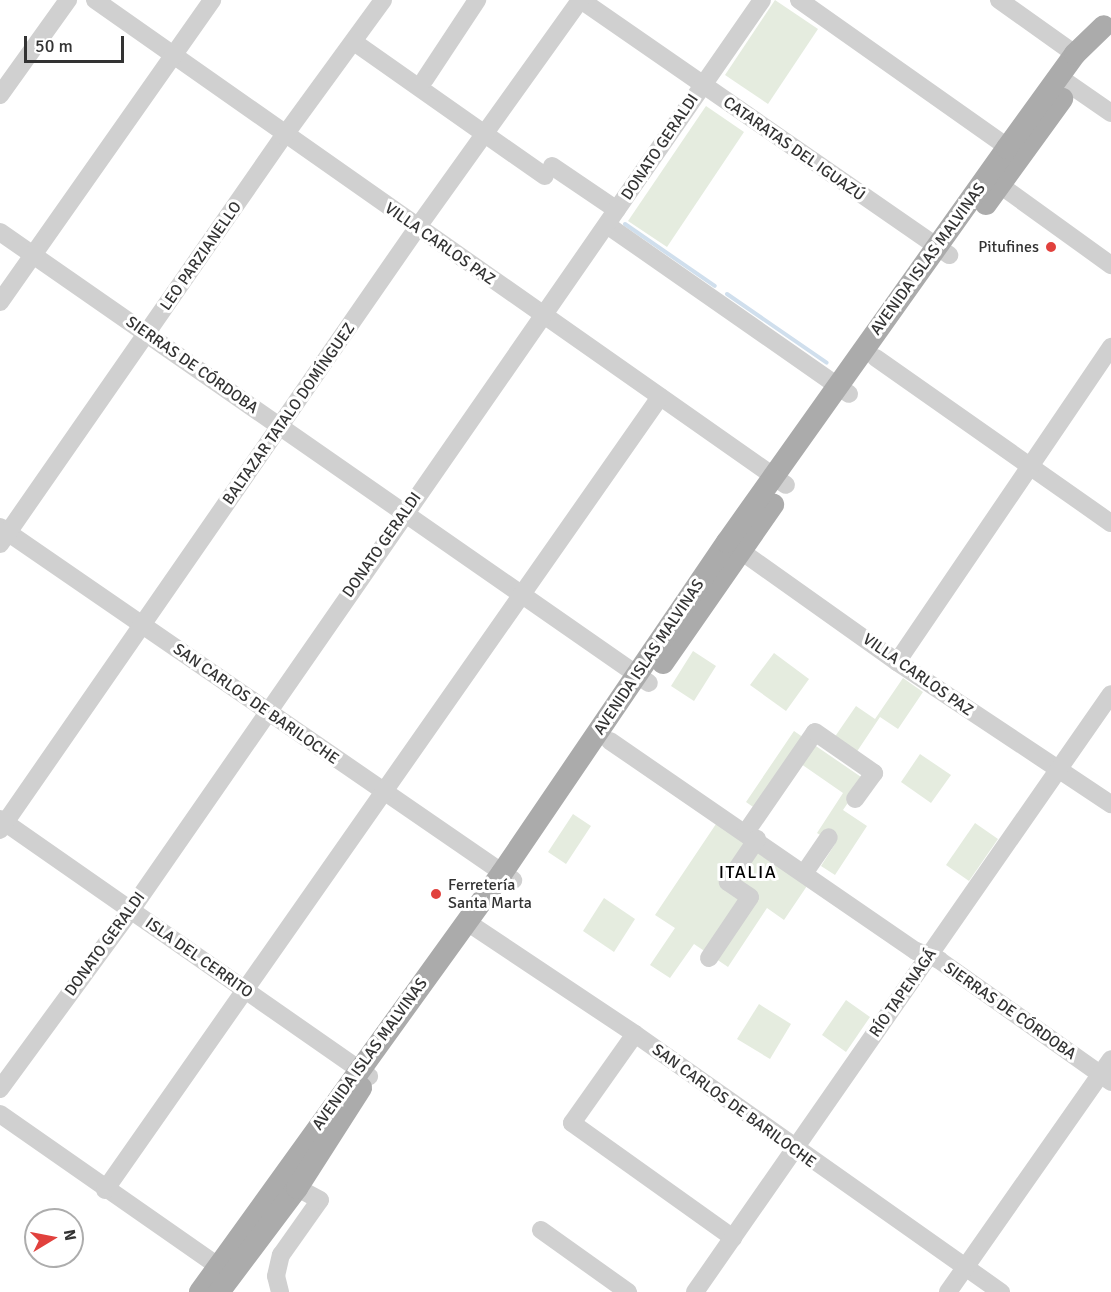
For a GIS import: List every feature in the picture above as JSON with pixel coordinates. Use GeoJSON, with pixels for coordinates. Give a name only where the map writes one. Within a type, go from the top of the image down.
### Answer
{"type":"FeatureCollection","features":[{"type":"Feature","properties":{"kind":"main road","name":"AVENIDA ISLAS MALVINAS"},"geometry":{"type":"LineString","coordinates":[[1065,81],[1075,54],[1107,20]]}},
{"type":"Feature","properties":{"kind":"main road","name":"AVENIDA ISLAS MALVINAS"},"geometry":{"type":"LineString","coordinates":[[200,1292],[472,926],[843,390],[1065,81],[1091,57],[1107,20]]}},
{"type":"Feature","properties":{"kind":"main road","name":"AVENIDA ISLAS MALVINAS"},"geometry":{"type":"LineString","coordinates":[[843,390],[876,358],[943,251],[1000,185],[1014,152]]}},
{"type":"Feature","properties":{"kind":"main road","name":"AVENIDA ISLAS MALVINAS"},"geometry":{"type":"LineString","coordinates":[[507,876],[610,741],[643,679]]}},
{"type":"Feature","properties":{"kind":"main road","name":"AVENIDA ISLAS MALVINAS"},"geometry":{"type":"LineString","coordinates":[[219,1292],[297,1188],[363,1072]]}},
{"type":"Feature","properties":{"kind":"street"},"geometry":{"type":"LineString","coordinates":[[0,96],[68,0]]}},
{"type":"Feature","properties":{"kind":"street","name":"VILLA CARLOS PAZ"},"geometry":{"type":"LineString","coordinates":[[95,0],[284,136],[780,481]]}},
{"type":"Feature","properties":{"kind":"street"},"geometry":{"type":"LineString","coordinates":[[0,302],[212,0]]}},
{"type":"Feature","properties":{"kind":"street","name":"LEO PARZIANELLO"},"geometry":{"type":"LineString","coordinates":[[3,534],[284,136],[383,0]]}},
{"type":"Feature","properties":{"kind":"street"},"geometry":{"type":"LineString","coordinates":[[425,79],[477,0]]}},
{"type":"Feature","properties":{"kind":"street","name":"CATARATAS DEL IGUAZÚ"},"geometry":{"type":"LineString","coordinates":[[581,0],[943,251]]}},
{"type":"Feature","properties":{"kind":"street","name":"BALTAZAR TATALO DOMÍNGUEZ"},"geometry":{"type":"LineString","coordinates":[[2,824],[417,228],[581,0]]}},
{"type":"Feature","properties":{"kind":"street","name":"DONATO GERALDI"},"geometry":{"type":"LineString","coordinates":[[0,1089],[130,910],[266,711],[762,0]]}},
{"type":"Feature","properties":{"kind":"street"},"geometry":{"type":"LineString","coordinates":[[799,0],[1014,152]]}},
{"type":"Feature","properties":{"kind":"street"},"geometry":{"type":"LineString","coordinates":[[999,0],[1075,54]]}},
{"type":"Feature","properties":{"kind":"street"},"geometry":{"type":"LineString","coordinates":[[354,42],[485,134],[548,171],[843,390]]}},
{"type":"Feature","properties":{"kind":"street"},"geometry":{"type":"LineString","coordinates":[[1065,81],[1111,112]]}},
{"type":"Feature","properties":{"kind":"street"},"geometry":{"type":"LineString","coordinates":[[1000,185],[1111,265]]}},
{"type":"Feature","properties":{"kind":"street","name":"SIERRAS DE CÓRDOBA"},"geometry":{"type":"LineString","coordinates":[[0,232],[643,679]]}},
{"type":"Feature","properties":{"kind":"street"},"geometry":{"type":"LineString","coordinates":[[897,662],[1111,347]]}},
{"type":"Feature","properties":{"kind":"street"},"geometry":{"type":"LineString","coordinates":[[876,358],[1111,523]]}},
{"type":"Feature","properties":{"kind":"street"},"geometry":{"type":"LineString","coordinates":[[105,1190],[385,794],[660,398]]}},
{"type":"Feature","properties":{"kind":"street","name":"SAN CARLOS DE BARILOCHE"},"geometry":{"type":"LineString","coordinates":[[3,534],[142,626],[507,876]]}},
{"type":"Feature","properties":{"kind":"street","name":"VILLA CARLOS PAZ"},"geometry":{"type":"LineString","coordinates":[[734,547],[897,662],[1111,804]]}},
{"type":"Feature","properties":{"kind":"street","name":"RÍO TAPENAGÁ"},"geometry":{"type":"LineString","coordinates":[[695,1292],[1111,694]]}},
{"type":"Feature","properties":{"kind":"street"},"geometry":{"type":"LineString","coordinates":[[709,958],[750,897],[728,882],[752,835],[815,732],[874,773],[855,799]]}},
{"type":"Feature","properties":{"kind":"street","name":"SIERRAS DE CÓRDOBA"},"geometry":{"type":"LineString","coordinates":[[610,741],[752,835],[1106,1078]]}},
{"type":"Feature","properties":{"kind":"street","name":"ISLA DEL CERRITO"},"geometry":{"type":"LineString","coordinates":[[2,824],[363,1072]]}},
{"type":"Feature","properties":{"kind":"street"},"geometry":{"type":"LineString","coordinates":[[805,872],[829,837]]}},
{"type":"Feature","properties":{"kind":"street","name":"SAN CARLOS DE BARILOCHE"},"geometry":{"type":"LineString","coordinates":[[472,926],[635,1034],[794,1150],[1001,1292]]}},
{"type":"Feature","properties":{"kind":"street"},"geometry":{"type":"LineString","coordinates":[[635,1034],[572,1123],[733,1238]]}},
{"type":"Feature","properties":{"kind":"street"},"geometry":{"type":"LineString","coordinates":[[948,1292],[1106,1078],[1111,1059]]}},
{"type":"Feature","properties":{"kind":"street"},"geometry":{"type":"LineString","coordinates":[[0,1114],[105,1190],[218,1266],[213,1292]]}},
{"type":"Feature","properties":{"kind":"street"},"geometry":{"type":"LineString","coordinates":[[280,1292],[276,1276],[280,1255],[320,1200],[297,1188]]}},
{"type":"Feature","properties":{"kind":"street"},"geometry":{"type":"LineString","coordinates":[[541,1230],[628,1292]]}},
{"type":"Feature","properties":{"kind":"shaded area"},"geometry":{"type":"Polygon","coordinates":[[[775,0],[818,29],[768,104],[725,75],[775,0]]]}},
{"type":"Feature","properties":{"kind":"shaded area"},"geometry":{"type":"Polygon","coordinates":[[[706,106],[744,132],[667,247],[628,221],[706,106]]]}},
{"type":"Feature","properties":{"kind":"shaded area"},"geometry":{"type":"Polygon","coordinates":[[[693,651],[716,666],[694,701],[671,686],[693,651]]]}},
{"type":"Feature","properties":{"kind":"shaded area"},"geometry":{"type":"Polygon","coordinates":[[[774,653],[809,679],[786,711],[750,685],[774,653]]]}},
{"type":"Feature","properties":{"kind":"shaded area"},"geometry":{"type":"Polygon","coordinates":[[[903,678],[923,692],[898,729],[880,717],[856,753],[834,738],[856,706],[875,719],[903,678]]]}},
{"type":"Feature","properties":{"kind":"shaded area"},"geometry":{"type":"Polygon","coordinates":[[[794,731],[864,779],[843,810],[867,826],[835,875],[821,866],[835,844],[817,833],[843,793],[791,757],[756,809],[746,802],[794,731]]]}},
{"type":"Feature","properties":{"kind":"shaded area"},"geometry":{"type":"Polygon","coordinates":[[[920,754],[951,775],[931,803],[901,782],[920,754]]]}},
{"type":"Feature","properties":{"kind":"shaded area"},"geometry":{"type":"Polygon","coordinates":[[[573,814],[591,826],[566,864],[548,852],[573,814]]]}},
{"type":"Feature","properties":{"kind":"shaded area"},"geometry":{"type":"Polygon","coordinates":[[[718,821],[809,883],[784,920],[767,908],[728,967],[694,944],[670,978],[650,965],[675,928],[655,915],[718,821]]]}},
{"type":"Feature","properties":{"kind":"shaded area"},"geometry":{"type":"Polygon","coordinates":[[[975,823],[998,839],[969,881],[946,865],[975,823]]]}},
{"type":"Feature","properties":{"kind":"shaded area"},"geometry":{"type":"Polygon","coordinates":[[[604,898],[635,919],[614,952],[583,931],[604,898]]]}},
{"type":"Feature","properties":{"kind":"shaded area"},"geometry":{"type":"Polygon","coordinates":[[[846,1000],[870,1017],[846,1052],[822,1035],[846,1000]]]}},
{"type":"Feature","properties":{"kind":"shaded area"},"geometry":{"type":"Polygon","coordinates":[[[759,1004],[791,1024],[770,1059],[737,1039],[759,1004]]]}},
{"type":"Feature","properties":{"kind":"waterway"},"geometry":{"type":"LineString","coordinates":[[625,224],[715,286]]}},
{"type":"Feature","properties":{"kind":"waterway"},"geometry":{"type":"LineString","coordinates":[[727,294],[827,363]]}},
{"type":"Feature","properties":{"kind":"place","name":"Pitufines"},"geometry":{"type":"Point","coordinates":[1051,247]}},
{"type":"Feature","properties":{"kind":"place","name":"Ferretería Santa Marta"},"geometry":{"type":"Point","coordinates":[436,894]}},
{"type":"Feature","properties":{"kind":"district","name":"ITALIA"},"geometry":{"type":"Point","coordinates":[748,872]}}]}
